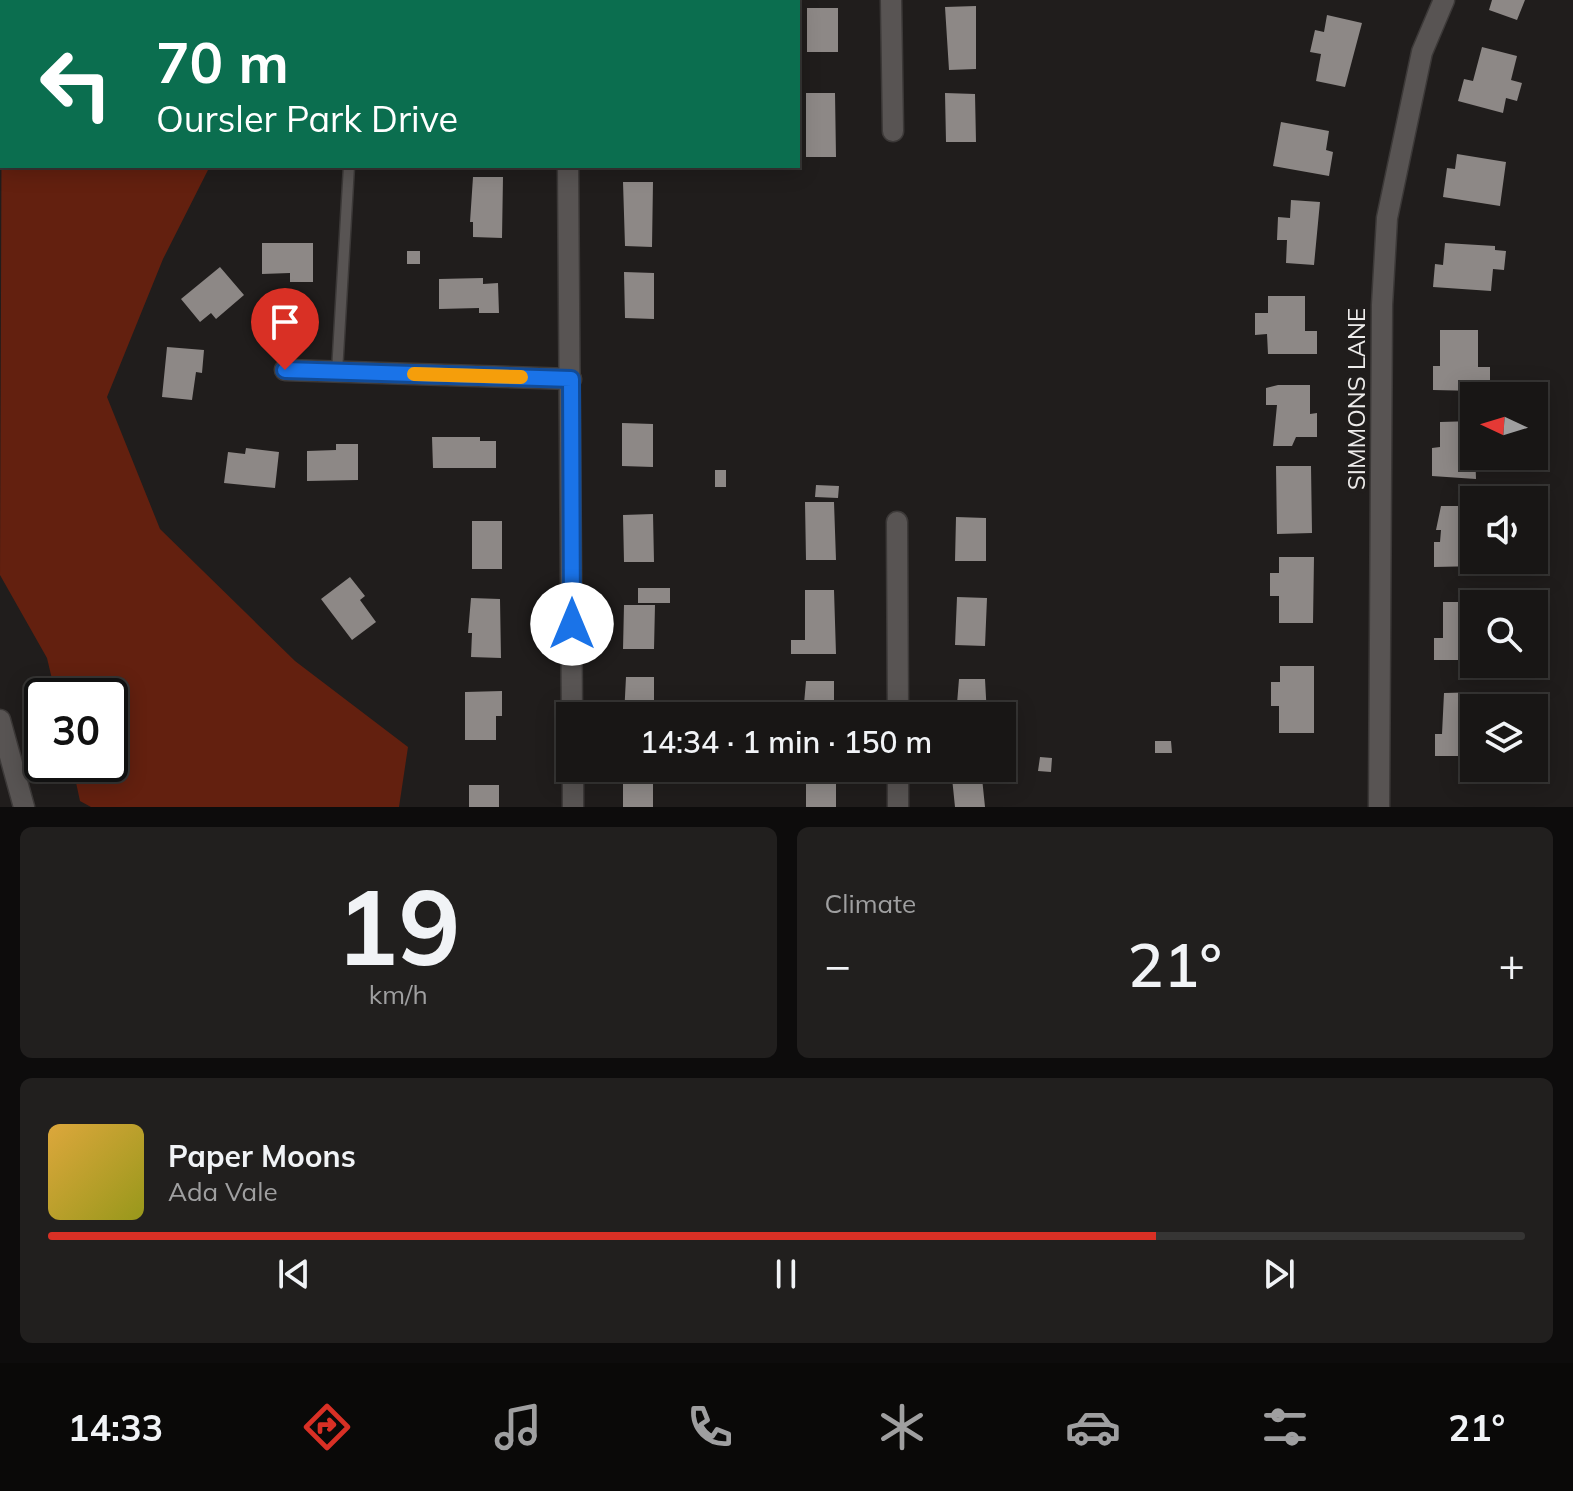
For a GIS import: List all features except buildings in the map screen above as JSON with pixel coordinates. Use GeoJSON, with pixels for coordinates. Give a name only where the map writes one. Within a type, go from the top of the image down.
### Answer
{"type":"FeatureCollection","features":[{"type":"Feature","properties":{"kind":"street"},"geometry":{"type":"LineString","coordinates":[[891,0],[893,131]]}},
{"type":"Feature","properties":{"kind":"street","name":"SIMMONS LANE"},"geometry":{"type":"LineString","coordinates":[[1379,807],[1382,305],[1387,218],[1422,52],[1444,0]]}},
{"type":"Feature","properties":{"kind":"street"},"geometry":{"type":"LineString","coordinates":[[568,168],[572,702]]}},
{"type":"Feature","properties":{"kind":"street"},"geometry":{"type":"LineString","coordinates":[[285,370],[571,379]]}},
{"type":"Feature","properties":{"kind":"street"},"geometry":{"type":"LineString","coordinates":[[897,522],[898,702]]}},
{"type":"Feature","properties":{"kind":"street"},"geometry":{"type":"LineString","coordinates":[[0,720],[24,807]]}},
{"type":"Feature","properties":{"kind":"street"},"geometry":{"type":"LineString","coordinates":[[573,782],[573,807]]}},
{"type":"Feature","properties":{"kind":"street"},"geometry":{"type":"LineString","coordinates":[[898,782],[898,807]]}},
{"type":"Feature","properties":{"kind":"lane"},"geometry":{"type":"LineString","coordinates":[[337,372],[349,168]]}},
{"type":"Feature","properties":{"kind":"shaded area"},"geometry":{"type":"Polygon","coordinates":[[[1,168],[209,168],[163,259],[107,397],[160,529],[295,661],[408,747],[399,807],[91,807],[80,801],[76,782],[128,782],[128,678],[52,678],[47,658],[0,575],[1,168]]]}},
{"type":"Feature","properties":{"kind":"slow traffic"},"geometry":{"type":"LineString","coordinates":[[414,374],[521,377]]}},
{"type":"Feature","properties":{"kind":"route"},"geometry":{"type":"LineString","coordinates":[[285,370],[571,379],[572,624]]}}]}
